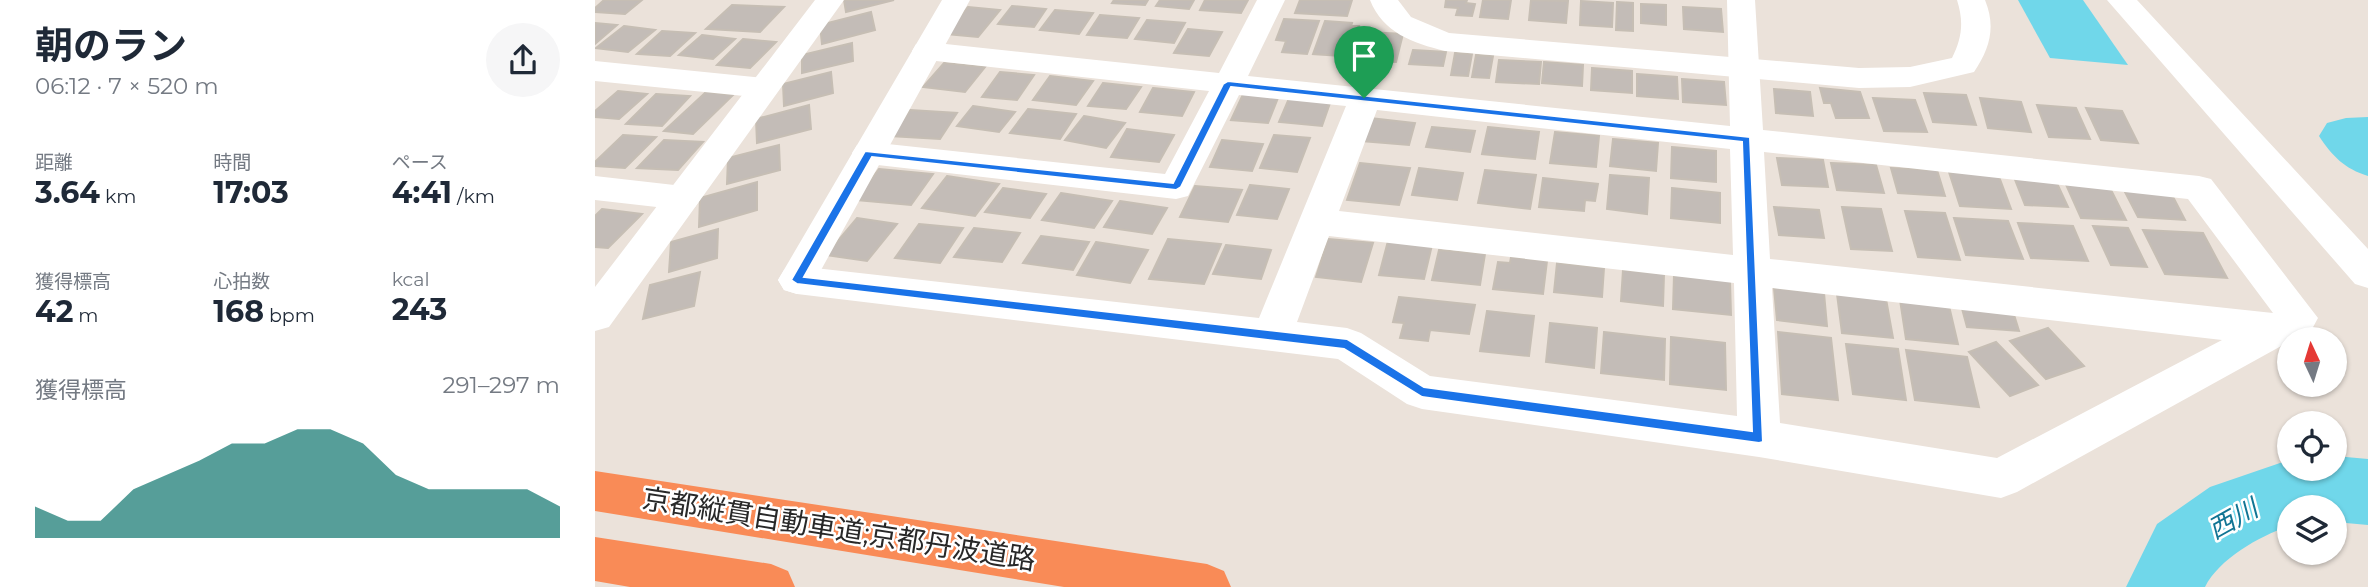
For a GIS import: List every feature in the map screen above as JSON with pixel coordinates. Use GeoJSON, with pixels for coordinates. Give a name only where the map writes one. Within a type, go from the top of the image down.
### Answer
{"type":"FeatureCollection","features":[{"type":"Feature","properties":{"kind":"highway","name":"京都縦貫自動車道;京都丹波道路"},"geometry":{"type":"LineString","coordinates":[[595,491],[1206,587]]}},
{"type":"Feature","properties":{"kind":"highway"},"geometry":{"type":"LineString","coordinates":[[595,559],[771,587]]}},
{"type":"Feature","properties":{"kind":"street"},"geometry":{"type":"LineString","coordinates":[[595,316],[829,0]]}},
{"type":"Feature","properties":{"kind":"street"},"geometry":{"type":"LineString","coordinates":[[927,51],[2199,188],[2298,318],[2001,478],[1759,438],[1422,392],[1347,344],[797,280],[869,153],[927,51],[956,0]]}},
{"type":"Feature","properties":{"kind":"street"},"geometry":{"type":"LineString","coordinates":[[869,153],[1176,187],[1271,0]]}},
{"type":"Feature","properties":{"kind":"street"},"geometry":{"type":"LineString","coordinates":[[1384,0],[1387,10],[1401,26],[1445,42],[1859,78],[1910,77],[1963,65],[1976,43],[1977,15],[1971,0]]}},
{"type":"Feature","properties":{"kind":"street"},"geometry":{"type":"LineString","coordinates":[[1731,0],[1741,0],[1759,438]]}},
{"type":"Feature","properties":{"kind":"street"},"geometry":{"type":"LineString","coordinates":[[2121,0],[2368,274]]}},
{"type":"Feature","properties":{"kind":"street"},"geometry":{"type":"LineString","coordinates":[[595,71],[764,88]]}},
{"type":"Feature","properties":{"kind":"street"},"geometry":{"type":"LineString","coordinates":[[1272,336],[1364,98]]}},
{"type":"Feature","properties":{"kind":"street"},"geometry":{"type":"LineString","coordinates":[[595,188],[683,198]]}},
{"type":"Feature","properties":{"kind":"street"},"geometry":{"type":"LineString","coordinates":[[1317,222],[2274,330]]}},
{"type":"Feature","properties":{"kind":"water"},"geometry":{"type":"Polygon","coordinates":[[[2018,0],[2083,0],[2128,65],[2050,58],[2018,0]]]}},
{"type":"Feature","properties":{"kind":"building"},"geometry":{"type":"Polygon","coordinates":[[[604,0],[642,0],[625,14],[595,12],[595,8],[604,0]]]}},
{"type":"Feature","properties":{"kind":"building"},"geometry":{"type":"Polygon","coordinates":[[[844,0],[894,0],[846,12],[844,0]]]}},
{"type":"Feature","properties":{"kind":"building"},"geometry":{"type":"Polygon","coordinates":[[[1114,0],[1148,0],[1145,5],[1112,3],[1114,0]]]}},
{"type":"Feature","properties":{"kind":"building"},"geometry":{"type":"Polygon","coordinates":[[[1160,0],[1194,0],[1189,9],[1156,6],[1160,0]]]}},
{"type":"Feature","properties":{"kind":"building"},"geometry":{"type":"Polygon","coordinates":[[[1205,0],[1248,0],[1241,13],[1200,10],[1205,0]]]}},
{"type":"Feature","properties":{"kind":"building"},"geometry":{"type":"Polygon","coordinates":[[[1300,0],[1352,0],[1347,16],[1295,13],[1300,0]]]}},
{"type":"Feature","properties":{"kind":"building"},"geometry":{"type":"Polygon","coordinates":[[[1446,0],[1467,0],[1466,3],[1475,4],[1472,16],[1456,15],[1458,8],[1445,7],[1446,0]]]}},
{"type":"Feature","properties":{"kind":"building"},"geometry":{"type":"Polygon","coordinates":[[[1483,0],[1511,0],[1508,19],[1480,17],[1483,0]]]}},
{"type":"Feature","properties":{"kind":"building"},"geometry":{"type":"Polygon","coordinates":[[[1531,0],[1568,1],[1566,23],[1529,20],[1531,0]]]}},
{"type":"Feature","properties":{"kind":"building"},"geometry":{"type":"Polygon","coordinates":[[[1581,1],[1613,3],[1612,27],[1580,25],[1581,1]]]}},
{"type":"Feature","properties":{"kind":"building"},"geometry":{"type":"Polygon","coordinates":[[[1617,2],[1633,3],[1633,31],[1616,30],[1617,2]]]}},
{"type":"Feature","properties":{"kind":"building"},"geometry":{"type":"Polygon","coordinates":[[[1641,4],[1666,5],[1666,25],[1641,23],[1641,4]]]}},
{"type":"Feature","properties":{"kind":"building"},"geometry":{"type":"Polygon","coordinates":[[[732,5],[784,7],[760,32],[706,29],[732,5]]]}},
{"type":"Feature","properties":{"kind":"building"},"geometry":{"type":"Polygon","coordinates":[[[1012,6],[1046,9],[1034,27],[998,24],[1012,6]]]}},
{"type":"Feature","properties":{"kind":"building"},"geometry":{"type":"Polygon","coordinates":[[[968,7],[1000,10],[978,37],[945,34],[968,7]]]}},
{"type":"Feature","properties":{"kind":"building"},"geometry":{"type":"Polygon","coordinates":[[[1683,7],[1721,9],[1723,32],[1684,29],[1683,7]]]}},
{"type":"Feature","properties":{"kind":"building"},"geometry":{"type":"Polygon","coordinates":[[[1055,10],[1093,13],[1079,34],[1040,30],[1055,10]]]}},
{"type":"Feature","properties":{"kind":"building"},"geometry":{"type":"Polygon","coordinates":[[[871,12],[875,30],[822,44],[820,25],[871,12]]]}},
{"type":"Feature","properties":{"kind":"building"},"geometry":{"type":"Polygon","coordinates":[[[1100,15],[1139,18],[1127,38],[1087,35],[1100,15]]]}},
{"type":"Feature","properties":{"kind":"building"},"geometry":{"type":"Polygon","coordinates":[[[1284,19],[1319,21],[1307,54],[1282,52],[1286,41],[1276,40],[1284,19]]]}},
{"type":"Feature","properties":{"kind":"building"},"geometry":{"type":"Polygon","coordinates":[[[1147,20],[1185,23],[1174,43],[1135,39],[1147,20]]]}},
{"type":"Feature","properties":{"kind":"building"},"geometry":{"type":"Polygon","coordinates":[[[1325,21],[1359,26],[1352,48],[1344,48],[1341,56],[1313,54],[1325,21]]]}},
{"type":"Feature","properties":{"kind":"building"},"geometry":{"type":"Polygon","coordinates":[[[595,23],[617,25],[595,44],[595,23]]]}},
{"type":"Feature","properties":{"kind":"building"},"geometry":{"type":"Polygon","coordinates":[[[624,26],[655,30],[628,52],[596,48],[624,26]]]}},
{"type":"Feature","properties":{"kind":"building"},"geometry":{"type":"Polygon","coordinates":[[[1188,29],[1222,32],[1209,56],[1174,53],[1188,29]]]}},
{"type":"Feature","properties":{"kind":"building"},"geometry":{"type":"Polygon","coordinates":[[[662,31],[695,33],[670,56],[637,54],[662,31]]]}},
{"type":"Feature","properties":{"kind":"building"},"geometry":{"type":"Polygon","coordinates":[[[1368,32],[1403,34],[1396,62],[1359,60],[1368,32]]]}},
{"type":"Feature","properties":{"kind":"building"},"geometry":{"type":"Polygon","coordinates":[[[702,35],[735,39],[713,59],[679,55],[702,35]]]}},
{"type":"Feature","properties":{"kind":"building"},"geometry":{"type":"Polygon","coordinates":[[[743,39],[776,42],[750,68],[717,65],[743,39]]]}},
{"type":"Feature","properties":{"kind":"building"},"geometry":{"type":"Polygon","coordinates":[[[852,43],[853,61],[802,73],[802,55],[852,43]]]}},
{"type":"Feature","properties":{"kind":"building"},"geometry":{"type":"Polygon","coordinates":[[[1413,50],[1446,52],[1443,66],[1409,64],[1413,50]]]}},
{"type":"Feature","properties":{"kind":"building"},"geometry":{"type":"Polygon","coordinates":[[[1455,53],[1472,54],[1468,76],[1451,75],[1455,53]]]}},
{"type":"Feature","properties":{"kind":"building"},"geometry":{"type":"Polygon","coordinates":[[[1476,55],[1493,56],[1489,78],[1472,77],[1476,55]]]}},
{"type":"Feature","properties":{"kind":"building"},"geometry":{"type":"Polygon","coordinates":[[[1499,60],[1541,62],[1539,84],[1496,82],[1499,60]]]}},
{"type":"Feature","properties":{"kind":"building"},"geometry":{"type":"Polygon","coordinates":[[[1544,62],[1583,65],[1582,86],[1542,83],[1544,62]]]}},
{"type":"Feature","properties":{"kind":"building"},"geometry":{"type":"Polygon","coordinates":[[[944,63],[985,67],[965,92],[923,87],[944,63]]]}},
{"type":"Feature","properties":{"kind":"building"},"geometry":{"type":"Polygon","coordinates":[[[1592,68],[1632,71],[1632,93],[1591,90],[1592,68]]]}},
{"type":"Feature","properties":{"kind":"building"},"geometry":{"type":"Polygon","coordinates":[[[831,72],[833,93],[784,106],[783,84],[831,72]]]}},
{"type":"Feature","properties":{"kind":"building"},"geometry":{"type":"Polygon","coordinates":[[[1000,72],[1034,75],[1017,100],[982,97],[1000,72]]]}},
{"type":"Feature","properties":{"kind":"building"},"geometry":{"type":"Polygon","coordinates":[[[1637,74],[1677,77],[1678,99],[1637,96],[1637,74]]]}},
{"type":"Feature","properties":{"kind":"building"},"geometry":{"type":"Polygon","coordinates":[[[1050,76],[1093,81],[1076,105],[1033,100],[1050,76]]]}},
{"type":"Feature","properties":{"kind":"building"},"geometry":{"type":"Polygon","coordinates":[[[1682,79],[1724,82],[1726,105],[1683,102],[1682,79]]]}},
{"type":"Feature","properties":{"kind":"building"},"geometry":{"type":"Polygon","coordinates":[[[1103,83],[1141,87],[1126,109],[1088,106],[1103,83]]]}},
{"type":"Feature","properties":{"kind":"building"},"geometry":{"type":"Polygon","coordinates":[[[1153,88],[1194,92],[1182,116],[1140,112],[1153,88]]]}},
{"type":"Feature","properties":{"kind":"building"},"geometry":{"type":"Polygon","coordinates":[[[1820,88],[1860,92],[1869,118],[1836,118],[1831,103],[1824,103],[1820,88]]]}},
{"type":"Feature","properties":{"kind":"building"},"geometry":{"type":"Polygon","coordinates":[[[1774,89],[1810,92],[1813,116],[1776,113],[1774,89]]]}},
{"type":"Feature","properties":{"kind":"building"},"geometry":{"type":"Polygon","coordinates":[[[1245,90],[1280,93],[1268,123],[1231,120],[1245,90]]]}},
{"type":"Feature","properties":{"kind":"building"},"geometry":{"type":"Polygon","coordinates":[[[618,91],[647,94],[619,119],[595,117],[595,111],[618,91]]]}},
{"type":"Feature","properties":{"kind":"building"},"geometry":{"type":"Polygon","coordinates":[[[706,92],[733,95],[693,134],[664,131],[706,92]]]}},
{"type":"Feature","properties":{"kind":"building"},"geometry":{"type":"Polygon","coordinates":[[[1924,93],[1966,95],[1976,125],[1933,122],[1924,93]]]}},
{"type":"Feature","properties":{"kind":"building"},"geometry":{"type":"Polygon","coordinates":[[[656,94],[690,96],[662,126],[626,124],[656,94]]]}},
{"type":"Feature","properties":{"kind":"building"},"geometry":{"type":"Polygon","coordinates":[[[1290,96],[1331,100],[1322,126],[1279,122],[1290,96]]]}},
{"type":"Feature","properties":{"kind":"building"},"geometry":{"type":"Polygon","coordinates":[[[1873,98],[1915,100],[1927,132],[1884,131],[1873,98]]]}},
{"type":"Feature","properties":{"kind":"building"},"geometry":{"type":"Polygon","coordinates":[[[1980,98],[2021,102],[2031,132],[1988,128],[1980,98]]]}},
{"type":"Feature","properties":{"kind":"building"},"geometry":{"type":"Polygon","coordinates":[[[809,105],[811,129],[757,143],[756,119],[809,105]]]}},
{"type":"Feature","properties":{"kind":"building"},"geometry":{"type":"Polygon","coordinates":[[[2037,105],[2076,108],[2090,139],[2049,137],[2037,105]]]}},
{"type":"Feature","properties":{"kind":"building"},"geometry":{"type":"Polygon","coordinates":[[[973,106],[1015,112],[999,132],[957,126],[973,106]]]}},
{"type":"Feature","properties":{"kind":"building"},"geometry":{"type":"Polygon","coordinates":[[[2086,108],[2122,111],[2138,143],[2101,140],[2086,108]]]}},
{"type":"Feature","properties":{"kind":"building"},"geometry":{"type":"Polygon","coordinates":[[[1028,109],[1076,114],[1060,139],[1010,133],[1028,109]]]}},
{"type":"Feature","properties":{"kind":"building"},"geometry":{"type":"Polygon","coordinates":[[[910,110],[957,113],[940,139],[891,136],[910,110]]]}},
{"type":"Feature","properties":{"kind":"building"},"geometry":{"type":"Polygon","coordinates":[[[1084,116],[1125,123],[1106,148],[1065,140],[1084,116]]]}},
{"type":"Feature","properties":{"kind":"building"},"geometry":{"type":"Polygon","coordinates":[[[1370,118],[1415,123],[1409,145],[1362,141],[1370,118]]]}},
{"type":"Feature","properties":{"kind":"building"},"geometry":{"type":"Polygon","coordinates":[[[1432,127],[1475,131],[1470,152],[1426,147],[1432,127]]]}},
{"type":"Feature","properties":{"kind":"building"},"geometry":{"type":"Polygon","coordinates":[[[1488,127],[1539,132],[1535,159],[1482,154],[1488,127]]]}},
{"type":"Feature","properties":{"kind":"building"},"geometry":{"type":"Polygon","coordinates":[[[1127,129],[1174,135],[1159,162],[1111,157],[1127,129]]]}},
{"type":"Feature","properties":{"kind":"building"},"geometry":{"type":"Polygon","coordinates":[[[1555,132],[1599,136],[1596,167],[1550,163],[1555,132]]]}},
{"type":"Feature","properties":{"kind":"building"},"geometry":{"type":"Polygon","coordinates":[[[623,135],[656,137],[625,168],[595,166],[595,162],[623,135]]]}},
{"type":"Feature","properties":{"kind":"building"},"geometry":{"type":"Polygon","coordinates":[[[1274,135],[1310,138],[1297,172],[1260,168],[1274,135]]]}},
{"type":"Feature","properties":{"kind":"building"},"geometry":{"type":"Polygon","coordinates":[[[1613,139],[1658,143],[1656,171],[1610,166],[1613,139]]]}},
{"type":"Feature","properties":{"kind":"building"},"geometry":{"type":"Polygon","coordinates":[[[664,140],[703,142],[678,170],[637,168],[664,140]]]}},
{"type":"Feature","properties":{"kind":"building"},"geometry":{"type":"Polygon","coordinates":[[[1222,140],[1263,144],[1252,171],[1210,167],[1222,140]]]}},
{"type":"Feature","properties":{"kind":"building"},"geometry":{"type":"Polygon","coordinates":[[[779,145],[780,170],[727,184],[728,158],[779,145]]]}},
{"type":"Feature","properties":{"kind":"building"},"geometry":{"type":"Polygon","coordinates":[[[1672,147],[1716,151],[1716,182],[1671,178],[1672,147]]]}},
{"type":"Feature","properties":{"kind":"building"},"geometry":{"type":"Polygon","coordinates":[[[1777,158],[1823,160],[1828,187],[1782,185],[1777,158]]]}},
{"type":"Feature","properties":{"kind":"building"},"geometry":{"type":"Polygon","coordinates":[[[1360,163],[1410,168],[1399,205],[1347,200],[1360,163]]]}},
{"type":"Feature","properties":{"kind":"building"},"geometry":{"type":"Polygon","coordinates":[[[1831,163],[1876,165],[1884,193],[1837,190],[1831,163]]]}},
{"type":"Feature","properties":{"kind":"building"},"geometry":{"type":"Polygon","coordinates":[[[1419,168],[1463,173],[1457,200],[1412,195],[1419,168]]]}},
{"type":"Feature","properties":{"kind":"building"},"geometry":{"type":"Polygon","coordinates":[[[1891,168],[1937,170],[1945,196],[1898,193],[1891,168]]]}},
{"type":"Feature","properties":{"kind":"building"},"geometry":{"type":"Polygon","coordinates":[[[879,169],[933,174],[911,205],[855,200],[879,169]]]}},
{"type":"Feature","properties":{"kind":"building"},"geometry":{"type":"Polygon","coordinates":[[[1485,170],[1536,175],[1530,209],[1478,203],[1485,170]]]}},
{"type":"Feature","properties":{"kind":"building"},"geometry":{"type":"Polygon","coordinates":[[[1949,172],[1998,174],[2011,209],[1960,206],[1949,172]]]}},
{"type":"Feature","properties":{"kind":"building"},"geometry":{"type":"Polygon","coordinates":[[[1610,175],[1649,178],[1647,214],[1607,209],[1610,175]]]}},
{"type":"Feature","properties":{"kind":"building"},"geometry":{"type":"Polygon","coordinates":[[[947,176],[999,184],[975,216],[922,208],[947,176]]]}},
{"type":"Feature","properties":{"kind":"building"},"geometry":{"type":"Polygon","coordinates":[[[2014,177],[2055,179],[2068,207],[2025,205],[2014,177]]]}},
{"type":"Feature","properties":{"kind":"building"},"geometry":{"type":"Polygon","coordinates":[[[1543,178],[1598,184],[1595,201],[1585,200],[1584,211],[1539,207],[1543,178]]]}},
{"type":"Feature","properties":{"kind":"building"},"geometry":{"type":"Polygon","coordinates":[[[2064,180],[2110,188],[2126,220],[2081,218],[2064,180]]]}},
{"type":"Feature","properties":{"kind":"building"},"geometry":{"type":"Polygon","coordinates":[[[757,182],[757,210],[699,227],[700,198],[757,182]]]}},
{"type":"Feature","properties":{"kind":"building"},"geometry":{"type":"Polygon","coordinates":[[[1250,185],[1289,189],[1277,219],[1237,215],[1250,185]]]}},
{"type":"Feature","properties":{"kind":"building"},"geometry":{"type":"Polygon","coordinates":[[[1195,186],[1242,190],[1228,222],[1180,217],[1195,186]]]}},
{"type":"Feature","properties":{"kind":"building"},"geometry":{"type":"Polygon","coordinates":[[[1003,188],[1046,194],[1030,218],[985,212],[1003,188]]]}},
{"type":"Feature","properties":{"kind":"building"},"geometry":{"type":"Polygon","coordinates":[[[1672,188],[1720,193],[1720,223],[1671,218],[1672,188]]]}},
{"type":"Feature","properties":{"kind":"building"},"geometry":{"type":"Polygon","coordinates":[[[2123,188],[2170,191],[2185,220],[2138,217],[2123,188]]]}},
{"type":"Feature","properties":{"kind":"building"},"geometry":{"type":"Polygon","coordinates":[[[1061,193],[1112,201],[1094,228],[1042,220],[1061,193]]]}},
{"type":"Feature","properties":{"kind":"building"},"geometry":{"type":"Polygon","coordinates":[[[1120,201],[1167,208],[1152,234],[1104,227],[1120,201]]]}},
{"type":"Feature","properties":{"kind":"building"},"geometry":{"type":"Polygon","coordinates":[[[1774,207],[1819,210],[1824,238],[1779,235],[1774,207]]]}},
{"type":"Feature","properties":{"kind":"building"},"geometry":{"type":"Polygon","coordinates":[[[1842,207],[1881,209],[1892,251],[1851,249],[1842,207]]]}},
{"type":"Feature","properties":{"kind":"building"},"geometry":{"type":"Polygon","coordinates":[[[602,209],[642,214],[608,248],[595,247],[595,216],[602,209]]]}},
{"type":"Feature","properties":{"kind":"building"},"geometry":{"type":"Polygon","coordinates":[[[1905,211],[1945,213],[1960,260],[1918,257],[1905,211]]]}},
{"type":"Feature","properties":{"kind":"building"},"geometry":{"type":"Polygon","coordinates":[[[857,218],[897,224],[867,261],[826,255],[857,218]]]}},
{"type":"Feature","properties":{"kind":"building"},"geometry":{"type":"Polygon","coordinates":[[[1954,218],[2008,221],[2023,259],[1966,255],[1954,218]]]}},
{"type":"Feature","properties":{"kind":"building"},"geometry":{"type":"Polygon","coordinates":[[[2018,223],[2073,226],[2088,261],[2031,258],[2018,223]]]}},
{"type":"Feature","properties":{"kind":"building"},"geometry":{"type":"Polygon","coordinates":[[[919,224],[963,228],[940,263],[895,258],[919,224]]]}},
{"type":"Feature","properties":{"kind":"building"},"geometry":{"type":"Polygon","coordinates":[[[2093,226],[2128,228],[2147,267],[2111,265],[2093,226]]]}},
{"type":"Feature","properties":{"kind":"building"},"geometry":{"type":"Polygon","coordinates":[[[974,228],[1020,233],[1002,262],[954,257],[974,228]]]}},
{"type":"Feature","properties":{"kind":"building"},"geometry":{"type":"Polygon","coordinates":[[[718,229],[717,258],[669,272],[671,242],[718,229]]]}},
{"type":"Feature","properties":{"kind":"building"},"geometry":{"type":"Polygon","coordinates":[[[2143,230],[2203,233],[2227,278],[2165,274],[2143,230]]]}},
{"type":"Feature","properties":{"kind":"building"},"geometry":{"type":"Polygon","coordinates":[[[1041,236],[1089,242],[1073,270],[1023,263],[1041,236]]]}},
{"type":"Feature","properties":{"kind":"building"},"geometry":{"type":"Polygon","coordinates":[[[1168,239],[1221,244],[1204,284],[1149,279],[1168,239]]]}},
{"type":"Feature","properties":{"kind":"building"},"geometry":{"type":"Polygon","coordinates":[[[1328,239],[1373,243],[1361,282],[1316,277],[1328,239]]]}},
{"type":"Feature","properties":{"kind":"building"},"geometry":{"type":"Polygon","coordinates":[[[1388,241],[1432,245],[1424,279],[1379,275],[1388,241]]]}},
{"type":"Feature","properties":{"kind":"building"},"geometry":{"type":"Polygon","coordinates":[[[1096,242],[1148,250],[1130,283],[1077,275],[1096,242]]]}},
{"type":"Feature","properties":{"kind":"building"},"geometry":{"type":"Polygon","coordinates":[[[1226,245],[1271,250],[1261,279],[1213,274],[1226,245]]]}},
{"type":"Feature","properties":{"kind":"building"},"geometry":{"type":"Polygon","coordinates":[[[1439,250],[1485,254],[1480,285],[1432,280],[1439,250]]]}},
{"type":"Feature","properties":{"kind":"building"},"geometry":{"type":"Polygon","coordinates":[[[1511,257],[1547,261],[1543,294],[1493,289],[1498,262],[1510,263],[1511,257]]]}},
{"type":"Feature","properties":{"kind":"building"},"geometry":{"type":"Polygon","coordinates":[[[1557,263],[1604,268],[1602,297],[1554,292],[1557,263]]]}},
{"type":"Feature","properties":{"kind":"building"},"geometry":{"type":"Polygon","coordinates":[[[1623,270],[1664,274],[1663,306],[1621,301],[1623,270]]]}},
{"type":"Feature","properties":{"kind":"building"},"geometry":{"type":"Polygon","coordinates":[[[700,272],[694,306],[643,319],[650,285],[700,272]]]}},
{"type":"Feature","properties":{"kind":"building"},"geometry":{"type":"Polygon","coordinates":[[[1674,275],[1730,281],[1731,315],[1673,309],[1674,275]]]}},
{"type":"Feature","properties":{"kind":"building"},"geometry":{"type":"Polygon","coordinates":[[[1774,288],[1824,293],[1827,326],[1777,320],[1774,288]]]}},
{"type":"Feature","properties":{"kind":"building"},"geometry":{"type":"Polygon","coordinates":[[[1837,294],[1886,299],[1893,338],[1842,333],[1837,294]]]}},
{"type":"Feature","properties":{"kind":"building"},"geometry":{"type":"Polygon","coordinates":[[[1399,297],[1475,305],[1469,334],[1430,330],[1428,341],[1400,338],[1404,323],[1393,322],[1399,297]]]}},
{"type":"Feature","properties":{"kind":"building"},"geometry":{"type":"Polygon","coordinates":[[[1900,300],[1949,306],[1958,344],[1906,339],[1900,300]]]}},
{"type":"Feature","properties":{"kind":"building"},"geometry":{"type":"Polygon","coordinates":[[[1960,301],[2011,305],[2019,331],[1967,327],[1960,301]]]}},
{"type":"Feature","properties":{"kind":"building"},"geometry":{"type":"Polygon","coordinates":[[[1487,311],[1534,316],[1529,356],[1480,351],[1487,311]]]}},
{"type":"Feature","properties":{"kind":"building"},"geometry":{"type":"Polygon","coordinates":[[[1550,323],[1597,328],[1594,368],[1546,362],[1550,323]]]}},
{"type":"Feature","properties":{"kind":"building"},"geometry":{"type":"Polygon","coordinates":[[[2048,328],[2084,366],[2046,379],[2010,341],[2048,328]]]}},
{"type":"Feature","properties":{"kind":"building"},"geometry":{"type":"Polygon","coordinates":[[[1604,332],[1665,339],[1664,380],[1601,373],[1604,332]]]}},
{"type":"Feature","properties":{"kind":"building"},"geometry":{"type":"Polygon","coordinates":[[[1778,332],[1831,338],[1838,400],[1782,394],[1778,332]]]}},
{"type":"Feature","properties":{"kind":"building"},"geometry":{"type":"Polygon","coordinates":[[[1671,337],[1725,343],[1726,390],[1670,384],[1671,337]]]}},
{"type":"Feature","properties":{"kind":"building"},"geometry":{"type":"Polygon","coordinates":[[[1996,342],[2038,385],[2010,396],[1969,352],[1996,342]]]}},
{"type":"Feature","properties":{"kind":"building"},"geometry":{"type":"Polygon","coordinates":[[[1846,344],[1898,349],[1906,400],[1853,394],[1846,344]]]}},
{"type":"Feature","properties":{"kind":"building"},"geometry":{"type":"Polygon","coordinates":[[[1906,350],[1967,357],[1979,407],[1915,400],[1906,350]]]}},
{"type":"Feature","properties":{"kind":"waterway","name":"西川"},"geometry":{"type":"LineString","coordinates":[[2368,135],[2346,136],[2368,157]]}},
{"type":"Feature","properties":{"kind":"waterway","name":"西川"},"geometry":{"type":"LineString","coordinates":[[2165,587],[2184,549],[2236,511],[2307,487],[2368,492]]}},
{"type":"Feature","properties":{"kind":"route"},"geometry":{"type":"LineString","coordinates":[[1228,84],[1364,98],[1747,140],[1759,438],[1422,392],[1347,344],[797,280],[869,153],[1176,187],[1228,84]]}}]}
